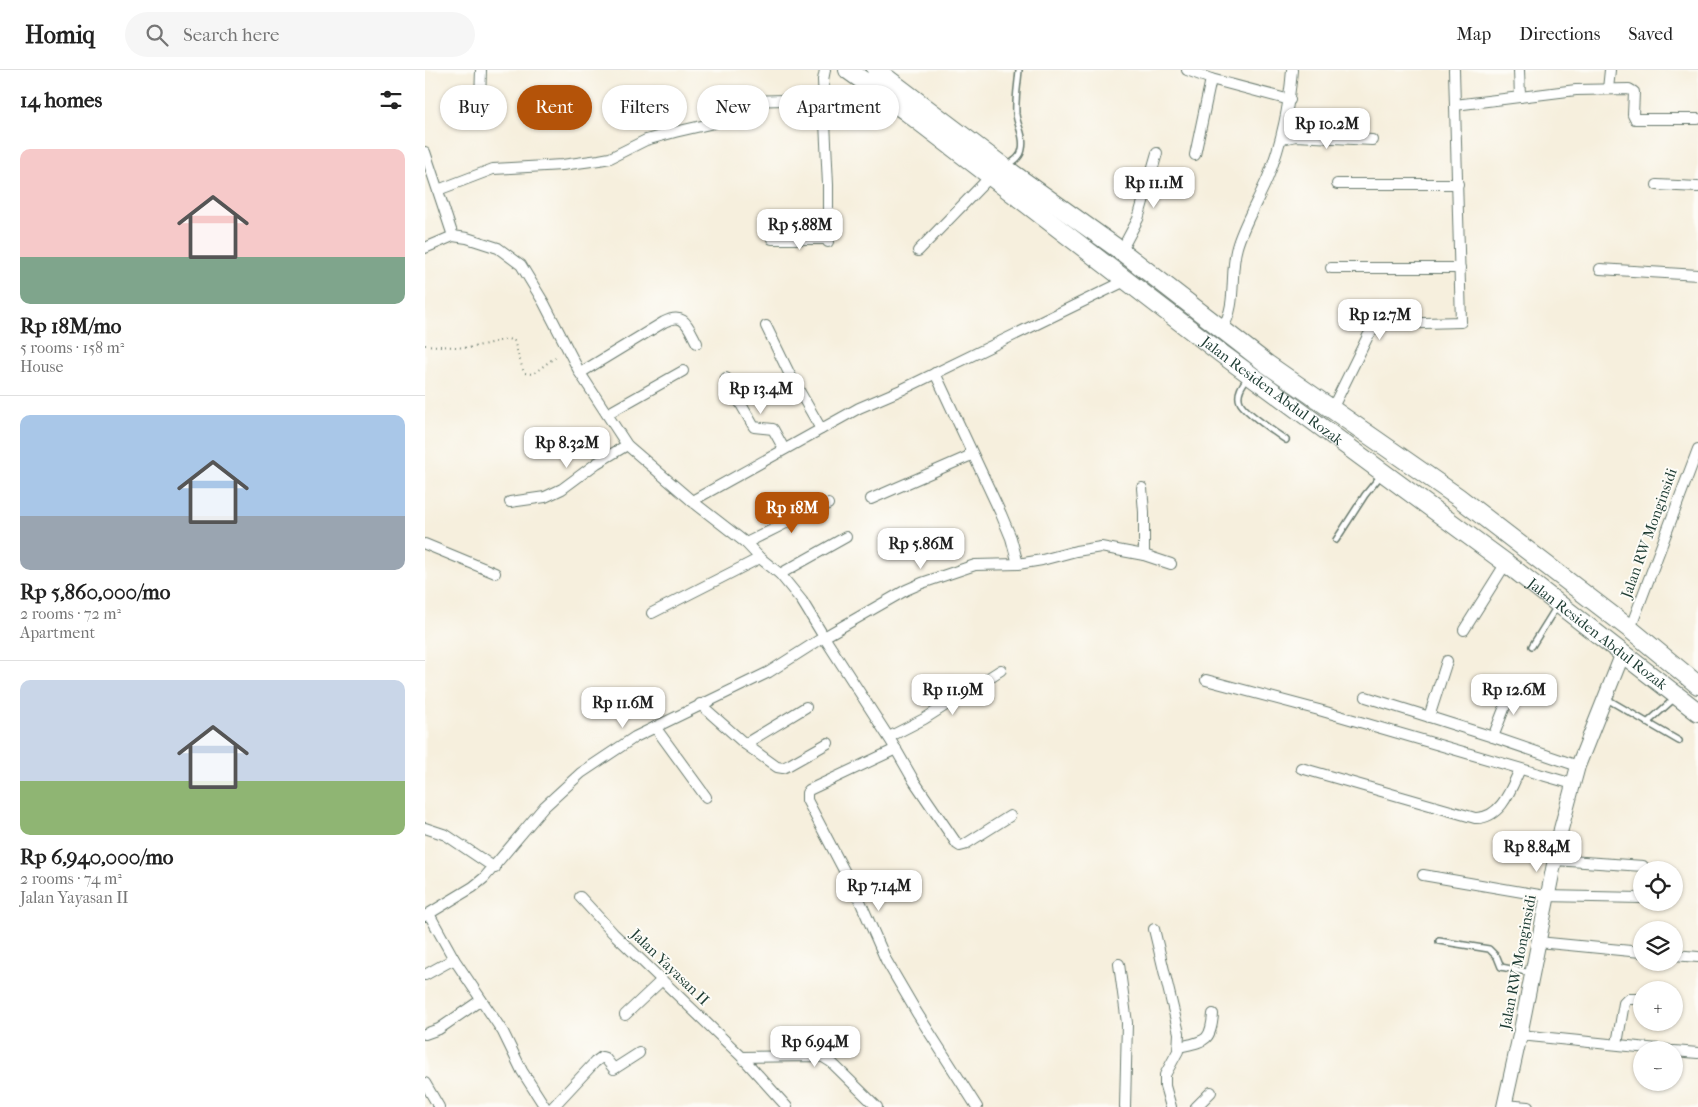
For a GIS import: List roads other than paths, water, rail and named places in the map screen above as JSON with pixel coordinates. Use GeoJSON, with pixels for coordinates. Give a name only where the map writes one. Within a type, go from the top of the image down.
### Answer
{"type":"FeatureCollection","features":[{"type":"Feature","properties":{"kind":"highway","name":"Jalan Residen Abdul Rozak"},"geometry":{"type":"LineString","coordinates":[[848,70],[998,173],[1121,252],[1267,364],[1458,497],[1631,630],[1698,685]]}},
{"type":"Feature","properties":{"kind":"highway","name":"Jalan Residen Abdul Rozak"},"geometry":{"type":"LineString","coordinates":[[876,70],[1125,281],[1506,563],[1698,712]]}},
{"type":"Feature","properties":{"kind":"street"},"geometry":{"type":"LineString","coordinates":[[480,85],[481,70]]}},
{"type":"Feature","properties":{"kind":"street"},"geometry":{"type":"LineString","coordinates":[[823,85],[825,70]]}},
{"type":"Feature","properties":{"kind":"street"},"geometry":{"type":"LineString","coordinates":[[1187,70],[1211,79],[1290,100]]}},
{"type":"Feature","properties":{"kind":"street"},"geometry":{"type":"LineString","coordinates":[[1222,329],[1230,310],[1237,244],[1268,177],[1282,138],[1290,100],[1292,70]]}},
{"type":"Feature","properties":{"kind":"street"},"geometry":{"type":"LineString","coordinates":[[1332,409],[1373,329],[1388,324],[1461,322],[1454,70]]}},
{"type":"Feature","properties":{"kind":"street"},"geometry":{"type":"LineString","coordinates":[[1519,70],[1520,97]]}},
{"type":"Feature","properties":{"kind":"street"},"geometry":{"type":"LineString","coordinates":[[1608,89],[1610,70]]}},
{"type":"Feature","properties":{"kind":"street"},"geometry":{"type":"LineString","coordinates":[[1195,155],[1211,79]]}},
{"type":"Feature","properties":{"kind":"street"},"geometry":{"type":"LineString","coordinates":[[1455,105],[1576,90],[1629,89],[1633,90],[1633,117],[1637,120],[1698,119]]}},
{"type":"Feature","properties":{"kind":"street"},"geometry":{"type":"LineString","coordinates":[[438,190],[493,169],[562,165],[610,158],[646,140],[735,118],[738,106],[744,101],[779,100]]}},
{"type":"Feature","properties":{"kind":"street"},"geometry":{"type":"LineString","coordinates":[[773,239],[828,240],[825,130]]}},
{"type":"Feature","properties":{"kind":"street"},"geometry":{"type":"LineString","coordinates":[[1282,138],[1296,136],[1372,140]]}},
{"type":"Feature","properties":{"kind":"street"},"geometry":{"type":"LineString","coordinates":[[425,152],[453,236]]}},
{"type":"Feature","properties":{"kind":"street"},"geometry":{"type":"LineString","coordinates":[[1121,252],[1138,219],[1157,153]]}},
{"type":"Feature","properties":{"kind":"street"},"geometry":{"type":"LineString","coordinates":[[918,251],[998,173]]}},
{"type":"Feature","properties":{"kind":"street"},"geometry":{"type":"LineString","coordinates":[[1337,184],[1458,184]]}},
{"type":"Feature","properties":{"kind":"street"},"geometry":{"type":"LineString","coordinates":[[1657,185],[1698,187]]}},
{"type":"Feature","properties":{"kind":"street"},"geometry":{"type":"LineString","coordinates":[[425,248],[453,236],[483,242],[510,256],[521,265],[544,303],[580,373],[627,445],[692,501],[746,543],[760,558],[780,574],[802,602],[893,744],[914,781],[958,845],[964,845],[1011,816]]}},
{"type":"Feature","properties":{"kind":"street"},"geometry":{"type":"LineString","coordinates":[[1331,268],[1460,268]]}},
{"type":"Feature","properties":{"kind":"street"},"geometry":{"type":"LineString","coordinates":[[1600,269],[1698,276]]}},
{"type":"Feature","properties":{"kind":"street"},"geometry":{"type":"LineString","coordinates":[[692,501],[859,408],[1125,281]]}},
{"type":"Feature","properties":{"kind":"street"},"geometry":{"type":"LineString","coordinates":[[580,373],[664,322],[674,318],[681,318],[685,321],[697,343]]}},
{"type":"Feature","properties":{"kind":"street"},"geometry":{"type":"LineString","coordinates":[[766,326],[789,374],[821,429]]}},
{"type":"Feature","properties":{"kind":"street"},"geometry":{"type":"LineString","coordinates":[[607,414],[683,371]]}},
{"type":"Feature","properties":{"kind":"street"},"geometry":{"type":"LineString","coordinates":[[935,373],[1001,514],[1011,538],[1018,564]]}},
{"type":"Feature","properties":{"kind":"street"},"geometry":{"type":"LineString","coordinates":[[726,378],[753,427],[773,429],[784,449]]}},
{"type":"Feature","properties":{"kind":"street"},"geometry":{"type":"LineString","coordinates":[[510,502],[545,497],[562,488],[597,462],[627,445]]}},
{"type":"Feature","properties":{"kind":"street","name":"Jalan RW Monginsidi"},"geometry":{"type":"LineString","coordinates":[[1631,630],[1698,449]]}},
{"type":"Feature","properties":{"kind":"street"},"geometry":{"type":"LineString","coordinates":[[871,500],[967,457],[970,455],[970,450]]}},
{"type":"Feature","properties":{"kind":"street"},"geometry":{"type":"LineString","coordinates":[[1142,488],[1144,555]]}},
{"type":"Feature","properties":{"kind":"street"},"geometry":{"type":"LineString","coordinates":[[746,543],[828,504]]}},
{"type":"Feature","properties":{"kind":"street"},"geometry":{"type":"LineString","coordinates":[[780,574],[845,537]]}},
{"type":"Feature","properties":{"kind":"street"},"geometry":{"type":"LineString","coordinates":[[425,544],[495,573]]}},
{"type":"Feature","properties":{"kind":"street"},"geometry":{"type":"LineString","coordinates":[[545,1107],[522,1071],[503,1032],[427,915],[473,887],[495,868],[544,807],[562,790],[581,774],[635,737],[769,672],[887,600],[921,583],[975,565],[1018,564],[1101,547],[1144,555],[1171,564]]}},
{"type":"Feature","properties":{"kind":"street"},"geometry":{"type":"LineString","coordinates":[[652,613],[760,558]]}},
{"type":"Feature","properties":{"kind":"street"},"geometry":{"type":"LineString","coordinates":[[1464,630],[1506,563]]}},
{"type":"Feature","properties":{"kind":"street","name":"Jalan RW Monginsidi"},"geometry":{"type":"LineString","coordinates":[[1504,1106],[1520,1035],[1526,972],[1538,942],[1543,896],[1555,860],[1578,766],[1623,653]]}},
{"type":"Feature","properties":{"kind":"street"},"geometry":{"type":"LineString","coordinates":[[1429,717],[1447,661]]}},
{"type":"Feature","properties":{"kind":"street"},"geometry":{"type":"LineString","coordinates":[[977,1107],[917,1013],[886,960],[860,901],[807,800],[809,790],[893,744],[924,719],[1001,670]]}},
{"type":"Feature","properties":{"kind":"street"},"geometry":{"type":"LineString","coordinates":[[1206,680],[1319,710],[1573,784]]}},
{"type":"Feature","properties":{"kind":"street"},"geometry":{"type":"LineString","coordinates":[[1493,737],[1513,686]]}},
{"type":"Feature","properties":{"kind":"street"},"geometry":{"type":"LineString","coordinates":[[1365,697],[1578,766]]}},
{"type":"Feature","properties":{"kind":"street"},"geometry":{"type":"LineString","coordinates":[[700,704],[773,766],[780,768],[789,765],[828,743]]}},
{"type":"Feature","properties":{"kind":"street"},"geometry":{"type":"LineString","coordinates":[[745,744],[806,707]]}},
{"type":"Feature","properties":{"kind":"street"},"geometry":{"type":"LineString","coordinates":[[655,727],[706,797]]}},
{"type":"Feature","properties":{"kind":"street"},"geometry":{"type":"LineString","coordinates":[[1301,768],[1475,818],[1481,818],[1493,813],[1509,794],[1520,769]]}},
{"type":"Feature","properties":{"kind":"street"},"geometry":{"type":"LineString","coordinates":[[425,828],[445,836],[495,868]]}},
{"type":"Feature","properties":{"kind":"street"},"geometry":{"type":"LineString","coordinates":[[1555,860],[1633,865]]}},
{"type":"Feature","properties":{"kind":"street"},"geometry":{"type":"LineString","coordinates":[[1423,875],[1543,896],[1633,898]]}},
{"type":"Feature","properties":{"kind":"street","name":"Jalan Yayasan II"},"geometry":{"type":"LineString","coordinates":[[580,897],[613,933],[742,1058],[787,1107]]}},
{"type":"Feature","properties":{"kind":"street"},"geometry":{"type":"LineString","coordinates":[[1154,929],[1179,1033],[1179,1047],[1176,1057],[1165,1075],[1165,1086],[1171,1107]]}},
{"type":"Feature","properties":{"kind":"street"},"geometry":{"type":"LineString","coordinates":[[1538,942],[1633,951]]}},
{"type":"Feature","properties":{"kind":"street"},"geometry":{"type":"LineString","coordinates":[[1683,956],[1698,957]]}},
{"type":"Feature","properties":{"kind":"street"},"geometry":{"type":"LineString","coordinates":[[425,975],[454,959]]}},
{"type":"Feature","properties":{"kind":"street"},"geometry":{"type":"LineString","coordinates":[[1119,964],[1127,1023],[1125,1107]]}},
{"type":"Feature","properties":{"kind":"street"},"geometry":{"type":"LineString","coordinates":[[625,1015],[662,980]]}},
{"type":"Feature","properties":{"kind":"street"},"geometry":{"type":"LineString","coordinates":[[1617,1044],[1624,1003],[1629,998],[1633,998]]}},
{"type":"Feature","properties":{"kind":"street"},"geometry":{"type":"LineString","coordinates":[[425,1034],[439,1029],[481,1000]]}},
{"type":"Feature","properties":{"kind":"street"},"geometry":{"type":"LineString","coordinates":[[1179,1047],[1206,1039],[1210,1035],[1213,1014]]}},
{"type":"Feature","properties":{"kind":"street"},"geometry":{"type":"LineString","coordinates":[[1520,1035],[1633,1046]]}},
{"type":"Feature","properties":{"kind":"street"},"geometry":{"type":"LineString","coordinates":[[1683,1052],[1698,1053]]}},
{"type":"Feature","properties":{"kind":"street"},"geometry":{"type":"LineString","coordinates":[[553,1107],[600,1058],[605,1058],[612,1068],[615,1068],[639,1053]]}},
{"type":"Feature","properties":{"kind":"street"},"geometry":{"type":"LineString","coordinates":[[742,1058],[823,1057],[831,1062],[877,1107]]}},
{"type":"Feature","properties":{"kind":"street"},"geometry":{"type":"LineString","coordinates":[[425,1083],[439,1107]]}},
{"type":"Feature","properties":{"kind":"street"},"geometry":{"type":"LineString","coordinates":[[1196,1107],[1211,1092]]}},
{"type":"Feature","properties":{"kind":"street"},"geometry":{"type":"LineString","coordinates":[[1504,1106],[1529,1107]]}},
{"type":"Feature","properties":{"kind":"lane"},"geometry":{"type":"LineString","coordinates":[[998,173],[1017,158],[1022,150],[1022,137],[1016,112],[1019,70]]}},
{"type":"Feature","properties":{"kind":"lane"},"geometry":{"type":"LineString","coordinates":[[1250,375],[1239,391],[1240,402],[1247,411],[1286,440]]}},
{"type":"Feature","properties":{"kind":"lane"},"geometry":{"type":"LineString","coordinates":[[1336,540],[1365,495],[1384,472]]}},
{"type":"Feature","properties":{"kind":"lane"},"geometry":{"type":"LineString","coordinates":[[1532,646],[1558,603]]}},
{"type":"Feature","properties":{"kind":"lane"},"geometry":{"type":"LineString","coordinates":[[1647,723],[1677,696]]}},
{"type":"Feature","properties":{"kind":"lane"},"geometry":{"type":"LineString","coordinates":[[1605,698],[1679,741]]}},
{"type":"Feature","properties":{"kind":"lane"},"geometry":{"type":"LineString","coordinates":[[1439,941],[1489,949],[1497,957],[1501,967],[1526,972]]}}]}
